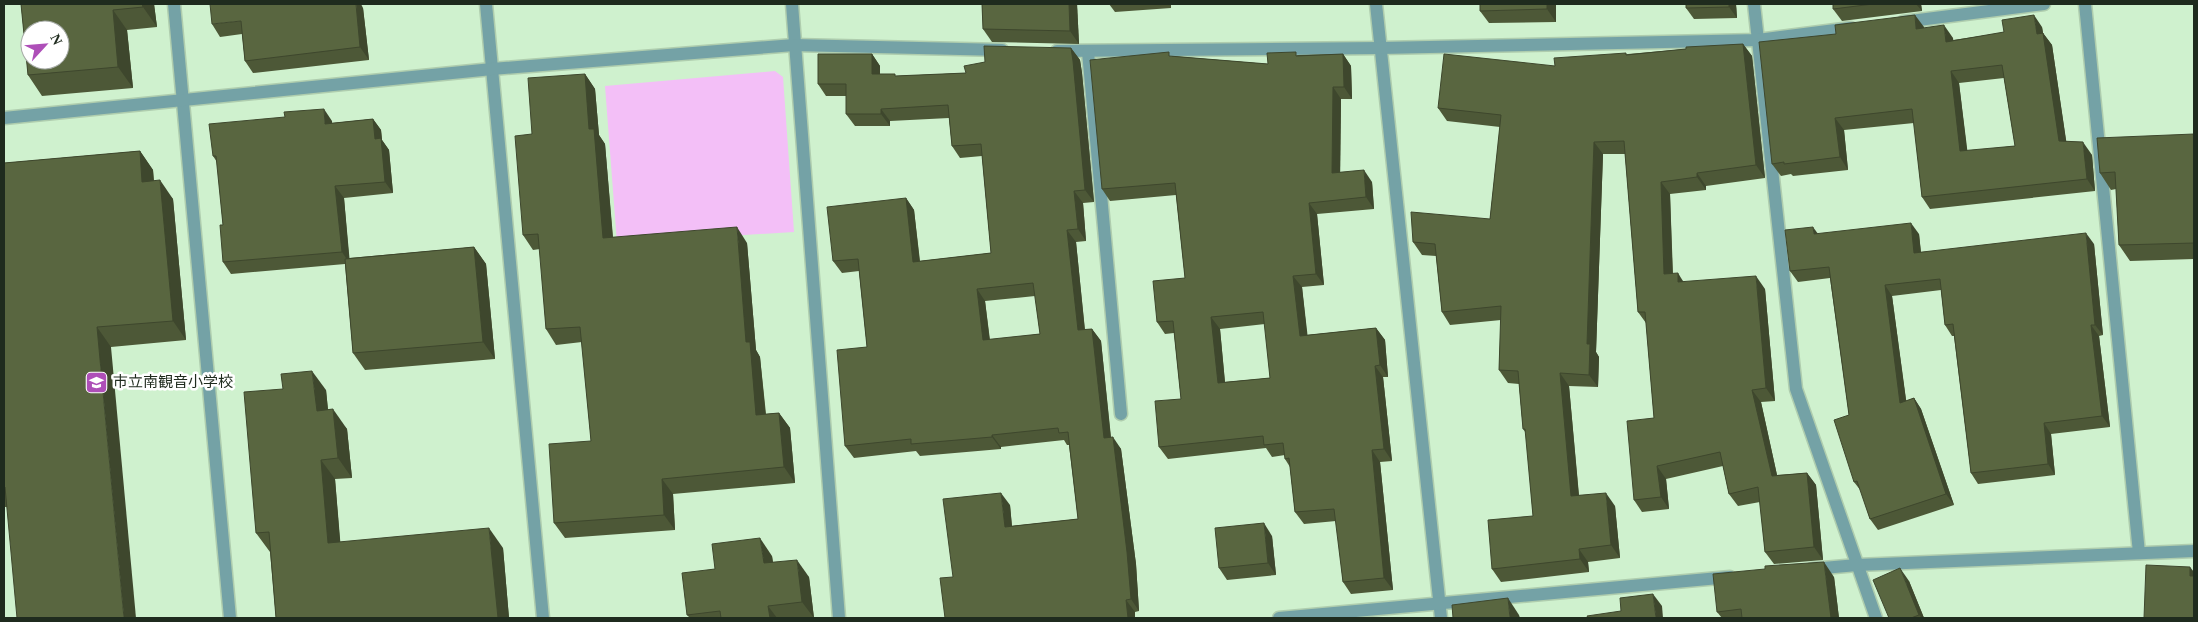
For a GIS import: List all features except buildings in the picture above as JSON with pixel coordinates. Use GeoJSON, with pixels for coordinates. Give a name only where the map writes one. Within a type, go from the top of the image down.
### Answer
{"type":"FeatureCollection","features":[{"type":"Feature","properties":{"kind":"street"},"geometry":{"type":"LineString","coordinates":[[174,4],[230,618]]}},
{"type":"Feature","properties":{"kind":"street"},"geometry":{"type":"LineString","coordinates":[[486,4],[543,618]]}},
{"type":"Feature","properties":{"kind":"street"},"geometry":{"type":"LineString","coordinates":[[792,4],[839,618]]}},
{"type":"Feature","properties":{"kind":"street"},"geometry":{"type":"LineString","coordinates":[[1376,4],[1441,618]]}},
{"type":"Feature","properties":{"kind":"street"},"geometry":{"type":"LineString","coordinates":[[1754,4],[1796,389],[1856,566],[1876,618]]}},
{"type":"Feature","properties":{"kind":"street"},"geometry":{"type":"LineString","coordinates":[[1886,24],[2044,4]]}},
{"type":"Feature","properties":{"kind":"street"},"geometry":{"type":"LineString","coordinates":[[2085,4],[2139,553]]}},
{"type":"Feature","properties":{"kind":"street"},"geometry":{"type":"LineString","coordinates":[[1049,51],[1381,48],[1758,40],[1867,26]]}},
{"type":"Feature","properties":{"kind":"street"},"geometry":{"type":"LineString","coordinates":[[4,118],[492,69],[794,45],[1020,50]]}},
{"type":"Feature","properties":{"kind":"street"},"geometry":{"type":"LineString","coordinates":[[1088,52],[1122,414]]}},
{"type":"Feature","properties":{"kind":"street"},"geometry":{"type":"LineString","coordinates":[[1797,571],[1856,566],[2194,550]]}},
{"type":"Feature","properties":{"kind":"street"},"geometry":{"type":"LineString","coordinates":[[1280,618],[1747,575]]}},
{"type":"Feature","properties":{"kind":"shaded area"},"geometry":{"type":"Polygon","coordinates":[[[775,71],[783,77],[794,232],[617,243],[605,86],[775,71]]]}},
{"type":"Feature","properties":{"kind":"place","name":"市立南観音小学校"},"geometry":{"type":"Point","coordinates":[97,382]}}]}
